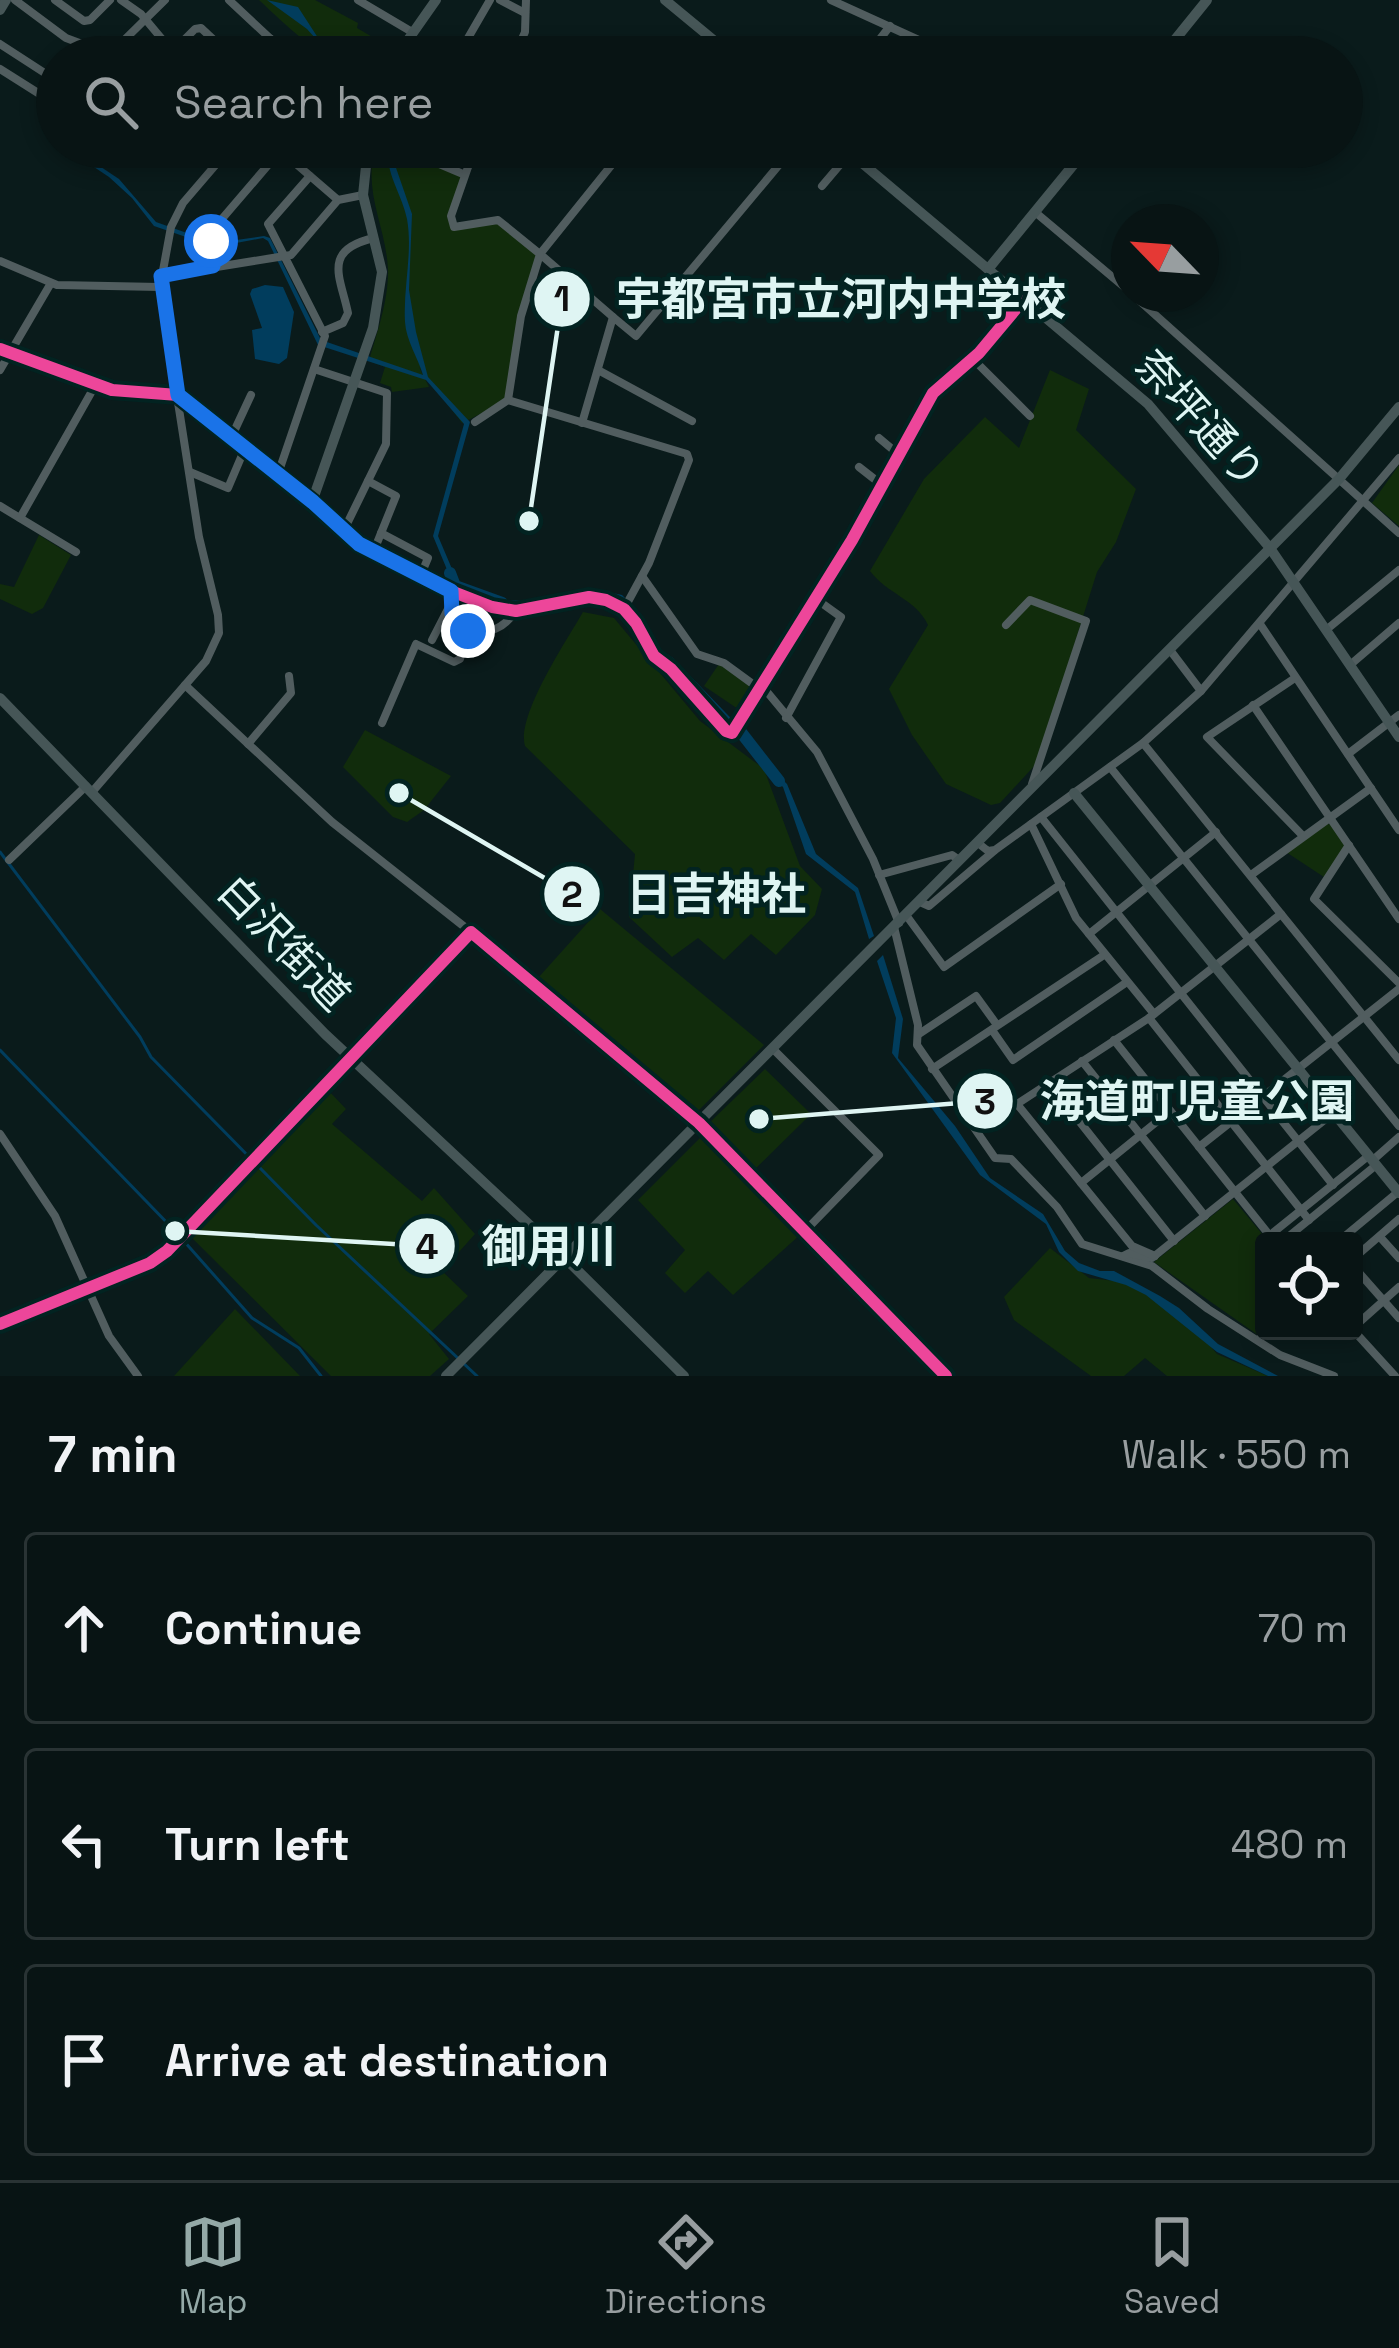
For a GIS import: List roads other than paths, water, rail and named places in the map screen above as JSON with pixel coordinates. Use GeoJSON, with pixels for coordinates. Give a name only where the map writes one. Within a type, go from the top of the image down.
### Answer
{"type":"FeatureCollection","features":[{"type":"Feature","properties":{"kind":"main road"},"geometry":{"type":"LineString","coordinates":[[0,10],[5,0]]}},
{"type":"Feature","properties":{"kind":"main road"},"geometry":{"type":"LineString","coordinates":[[409,36],[436,0]]}},
{"type":"Feature","properties":{"kind":"main road"},"geometry":{"type":"LineString","coordinates":[[665,0],[709,36]]}},
{"type":"Feature","properties":{"kind":"main road"},"geometry":{"type":"LineString","coordinates":[[1178,36],[1207,0]]}},
{"type":"Feature","properties":{"kind":"main road"},"geometry":{"type":"LineString","coordinates":[[313,502],[364,357],[382,272],[364,195],[366,168]]}},
{"type":"Feature","properties":{"kind":"main road","name":"奈坪通り"},"geometry":{"type":"LineString","coordinates":[[869,168],[1148,404],[1270,548],[1350,665],[1395,720],[1399,737]]}},
{"type":"Feature","properties":{"kind":"main road"},"geometry":{"type":"LineString","coordinates":[[989,268],[1071,168]]}},
{"type":"Feature","properties":{"kind":"main road"},"geometry":{"type":"LineString","coordinates":[[446,1376],[1339,479],[1399,407]]}},
{"type":"Feature","properties":{"kind":"main road","name":"白沢街道"},"geometry":{"type":"LineString","coordinates":[[0,698],[351,1058],[566,1258],[683,1376]]}},
{"type":"Feature","properties":{"kind":"main road"},"geometry":{"type":"LineString","coordinates":[[1074,793],[1399,1193]]}},
{"type":"Feature","properties":{"kind":"street"},"geometry":{"type":"LineString","coordinates":[[15,0],[63,36]]}},
{"type":"Feature","properties":{"kind":"street"},"geometry":{"type":"LineString","coordinates":[[55,0],[84,21],[110,0]]}},
{"type":"Feature","properties":{"kind":"street"},"geometry":{"type":"LineString","coordinates":[[122,0],[160,36]]}},
{"type":"Feature","properties":{"kind":"street"},"geometry":{"type":"LineString","coordinates":[[130,36],[165,0]]}},
{"type":"Feature","properties":{"kind":"street"},"geometry":{"type":"LineString","coordinates":[[229,0],[268,36]]}},
{"type":"Feature","properties":{"kind":"street"},"geometry":{"type":"LineString","coordinates":[[358,0],[412,32]]}},
{"type":"Feature","properties":{"kind":"street"},"geometry":{"type":"LineString","coordinates":[[469,36],[490,0]]}},
{"type":"Feature","properties":{"kind":"street"},"geometry":{"type":"LineString","coordinates":[[500,0],[526,14]]}},
{"type":"Feature","properties":{"kind":"street"},"geometry":{"type":"LineString","coordinates":[[523,36],[526,0]]}},
{"type":"Feature","properties":{"kind":"street"},"geometry":{"type":"LineString","coordinates":[[831,0],[911,36]]}},
{"type":"Feature","properties":{"kind":"street"},"geometry":{"type":"LineString","coordinates":[[882,36],[890,26]]}},
{"type":"Feature","properties":{"kind":"street"},"geometry":{"type":"LineString","coordinates":[[0,44],[36,67]]}},
{"type":"Feature","properties":{"kind":"street"},"geometry":{"type":"LineString","coordinates":[[0,69],[36,92]]}},
{"type":"Feature","properties":{"kind":"street"},"geometry":{"type":"LineString","coordinates":[[9,860],[89,789],[185,686],[214,649],[219,633],[161,281],[170,229],[183,203],[212,168]]}},
{"type":"Feature","properties":{"kind":"street"},"geometry":{"type":"LineString","coordinates":[[213,266],[210,243],[215,226],[263,168]]}},
{"type":"Feature","properties":{"kind":"street"},"geometry":{"type":"LineString","coordinates":[[301,168],[338,200]]}},
{"type":"Feature","properties":{"kind":"street"},"geometry":{"type":"LineString","coordinates":[[449,168],[463,174]]}},
{"type":"Feature","properties":{"kind":"street"},"geometry":{"type":"LineString","coordinates":[[466,168],[451,216],[454,227],[498,220],[636,336],[776,168]]}},
{"type":"Feature","properties":{"kind":"street"},"geometry":{"type":"LineString","coordinates":[[475,422],[508,400],[521,316],[540,254],[609,168]]}},
{"type":"Feature","properties":{"kind":"street"},"geometry":{"type":"LineString","coordinates":[[822,186],[834,168]]}},
{"type":"Feature","properties":{"kind":"street"},"geometry":{"type":"LineString","coordinates":[[310,176],[268,224],[323,340]]}},
{"type":"Feature","properties":{"kind":"street"},"geometry":{"type":"LineString","coordinates":[[0,261],[51,283],[161,281],[213,266],[291,255],[338,200],[364,195]]}},
{"type":"Feature","properties":{"kind":"street"},"geometry":{"type":"LineString","coordinates":[[1035,212],[1111,276]]}},
{"type":"Feature","properties":{"kind":"street"},"geometry":{"type":"LineString","coordinates":[[278,475],[323,340],[348,313],[336,279],[341,260],[352,247],[374,238]]}},
{"type":"Feature","properties":{"kind":"street"},"geometry":{"type":"LineString","coordinates":[[0,370],[5,351],[51,283]]}},
{"type":"Feature","properties":{"kind":"street"},"geometry":{"type":"LineString","coordinates":[[5,351],[130,394],[178,395],[374,553],[492,608],[516,611],[589,597],[626,605],[653,656],[726,731],[737,729],[933,393],[973,359],[1025,298]]}},
{"type":"Feature","properties":{"kind":"street"},"geometry":{"type":"LineString","coordinates":[[1152,312],[1399,533]]}},
{"type":"Feature","properties":{"kind":"street"},"geometry":{"type":"LineString","coordinates":[[582,423],[613,317]]}},
{"type":"Feature","properties":{"kind":"street"},"geometry":{"type":"LineString","coordinates":[[973,359],[1030,416]]}},
{"type":"Feature","properties":{"kind":"street"},"geometry":{"type":"LineString","coordinates":[[314,369],[387,393],[386,444],[344,530]]}},
{"type":"Feature","properties":{"kind":"street"},"geometry":{"type":"LineString","coordinates":[[598,370],[692,421]]}},
{"type":"Feature","properties":{"kind":"street"},"geometry":{"type":"LineString","coordinates":[[20,518],[96,384]]}},
{"type":"Feature","properties":{"kind":"street"},"geometry":{"type":"LineString","coordinates":[[231,438],[251,395]]}},
{"type":"Feature","properties":{"kind":"street"},"geometry":{"type":"LineString","coordinates":[[508,400],[687,454],[689,460],[626,605]]}},
{"type":"Feature","properties":{"kind":"street"},"geometry":{"type":"LineString","coordinates":[[879,438],[898,454]]}},
{"type":"Feature","properties":{"kind":"street"},"geometry":{"type":"LineString","coordinates":[[189,471],[228,488],[245,448]]}},
{"type":"Feature","properties":{"kind":"street"},"geometry":{"type":"LineString","coordinates":[[920,902],[929,906],[995,850],[1143,743],[1201,692],[1399,458]]}},
{"type":"Feature","properties":{"kind":"street"},"geometry":{"type":"LineString","coordinates":[[860,467],[882,485]]}},
{"type":"Feature","properties":{"kind":"street"},"geometry":{"type":"LineString","coordinates":[[368,481],[396,496],[374,553]]}},
{"type":"Feature","properties":{"kind":"street"},"geometry":{"type":"LineString","coordinates":[[0,506],[76,552]]}},
{"type":"Feature","properties":{"kind":"street"},"geometry":{"type":"LineString","coordinates":[[381,533],[428,558],[419,577]]}},
{"type":"Feature","properties":{"kind":"street"},"geometry":{"type":"LineString","coordinates":[[1326,630],[1399,570]]}},
{"type":"Feature","properties":{"kind":"street"},"geometry":{"type":"LineString","coordinates":[[642,576],[697,654],[724,663],[762,688],[817,752],[900,922],[917,1045],[995,1158],[1011,1159],[1057,1207],[1082,1244],[1165,1273],[1208,1309],[1255,1338]]}},
{"type":"Feature","properties":{"kind":"street"},"geometry":{"type":"LineString","coordinates":[[432,640],[451,591]]}},
{"type":"Feature","properties":{"kind":"street"},"geometry":{"type":"LineString","coordinates":[[786,718],[841,616],[816,599]]}},
{"type":"Feature","properties":{"kind":"street"},"geometry":{"type":"LineString","coordinates":[[1006,625],[1030,600],[1086,621],[1030,791]]}},
{"type":"Feature","properties":{"kind":"street"},"geometry":{"type":"LineString","coordinates":[[449,606],[468,631],[487,634],[507,624],[516,611]]}},
{"type":"Feature","properties":{"kind":"street"},"geometry":{"type":"LineString","coordinates":[[1350,665],[1399,622]]}},
{"type":"Feature","properties":{"kind":"street"},"geometry":{"type":"LineString","coordinates":[[1260,625],[1399,830]]}},
{"type":"Feature","properties":{"kind":"street"},"geometry":{"type":"LineString","coordinates":[[382,723],[416,644],[454,662],[460,659],[468,631]]}},
{"type":"Feature","properties":{"kind":"street"},"geometry":{"type":"LineString","coordinates":[[1170,650],[1201,692]]}},
{"type":"Feature","properties":{"kind":"street"},"geometry":{"type":"LineString","coordinates":[[248,744],[291,694],[289,676]]}},
{"type":"Feature","properties":{"kind":"street"},"geometry":{"type":"LineString","coordinates":[[1295,677],[1207,737],[1304,836]]}},
{"type":"Feature","properties":{"kind":"street"},"geometry":{"type":"LineString","coordinates":[[185,686],[332,822],[699,1123],[946,1376]]}},
{"type":"Feature","properties":{"kind":"street"},"geometry":{"type":"LineString","coordinates":[[1253,705],[1399,919]]}},
{"type":"Feature","properties":{"kind":"street"},"geometry":{"type":"LineString","coordinates":[[1348,754],[1395,720]]}},
{"type":"Feature","properties":{"kind":"street"},"geometry":{"type":"LineString","coordinates":[[1143,743],[1399,1060]]}},
{"type":"Feature","properties":{"kind":"street"},"geometry":{"type":"LineString","coordinates":[[1110,767],[1399,1126]]}},
{"type":"Feature","properties":{"kind":"street"},"geometry":{"type":"LineString","coordinates":[[1251,875],[1371,788]]}},
{"type":"Feature","properties":{"kind":"street"},"geometry":{"type":"LineString","coordinates":[[1041,817],[1334,1185]]}},
{"type":"Feature","properties":{"kind":"street"},"geometry":{"type":"LineString","coordinates":[[1031,824],[1088,934],[1309,1220]]}},
{"type":"Feature","properties":{"kind":"street"},"geometry":{"type":"LineString","coordinates":[[1088,934],[1216,832]]}},
{"type":"Feature","properties":{"kind":"street"},"geometry":{"type":"LineString","coordinates":[[978,843],[995,850]]}},
{"type":"Feature","properties":{"kind":"street"},"geometry":{"type":"LineString","coordinates":[[1199,1147],[1398,990],[1314,898],[1349,845]]}},
{"type":"Feature","properties":{"kind":"street"},"geometry":{"type":"LineString","coordinates":[[879,875],[952,855],[960,861]]}},
{"type":"Feature","properties":{"kind":"street"},"geometry":{"type":"LineString","coordinates":[[900,922],[944,967],[1061,884]]}},
{"type":"Feature","properties":{"kind":"street"},"geometry":{"type":"LineString","coordinates":[[1155,1256],[1132,1246],[1017,1104],[1152,1016],[1280,914]]}},
{"type":"Feature","properties":{"kind":"street"},"geometry":{"type":"LineString","coordinates":[[0,1324],[150,1263],[167,1251],[471,932]]}},
{"type":"Feature","properties":{"kind":"street"},"geometry":{"type":"LineString","coordinates":[[932,1069],[1104,955]]}},
{"type":"Feature","properties":{"kind":"street"},"geometry":{"type":"LineString","coordinates":[[918,1034],[976,996],[1013,1060],[1127,982]]}},
{"type":"Feature","properties":{"kind":"street"},"geometry":{"type":"LineString","coordinates":[[1114,1040],[1270,1232]]}},
{"type":"Feature","properties":{"kind":"street"},"geometry":{"type":"LineString","coordinates":[[773,1049],[879,1155],[804,1231]]}},
{"type":"Feature","properties":{"kind":"street"},"geometry":{"type":"LineString","coordinates":[[1082,1061],[1205,1216]]}},
{"type":"Feature","properties":{"kind":"street"},"geometry":{"type":"LineString","coordinates":[[1049,1083],[1174,1241]]}},
{"type":"Feature","properties":{"kind":"street"},"geometry":{"type":"LineString","coordinates":[[1081,1183],[1170,1111]]}},
{"type":"Feature","properties":{"kind":"street"},"geometry":{"type":"LineString","coordinates":[[1121,1257],[1129,1252],[1155,1256],[1332,1114]]}},
{"type":"Feature","properties":{"kind":"street"},"geometry":{"type":"LineString","coordinates":[[0,1134],[55,1216],[109,1336],[138,1376]]}},
{"type":"Feature","properties":{"kind":"street"},"geometry":{"type":"LineString","coordinates":[[1288,1232],[1309,1220],[1399,1137]]}},
{"type":"Feature","properties":{"kind":"street"},"geometry":{"type":"LineString","coordinates":[[1282,1232],[1302,1209],[1371,1162]]}},
{"type":"Feature","properties":{"kind":"street"},"geometry":{"type":"LineString","coordinates":[[1350,1232],[1399,1193]]}},
{"type":"Feature","properties":{"kind":"street"},"geometry":{"type":"LineString","coordinates":[[1363,1250],[1399,1219]]}},
{"type":"Feature","properties":{"kind":"street"},"geometry":{"type":"LineString","coordinates":[[1379,1236],[1399,1258]]}},
{"type":"Feature","properties":{"kind":"street"},"geometry":{"type":"LineString","coordinates":[[1363,1277],[1399,1318]]}},
{"type":"Feature","properties":{"kind":"street"},"geometry":{"type":"LineString","coordinates":[[1363,1320],[1399,1287]]}},
{"type":"Feature","properties":{"kind":"street"},"geometry":{"type":"LineString","coordinates":[[1363,1339],[1396,1376]]}},
{"type":"Feature","properties":{"kind":"street"},"geometry":{"type":"LineString","coordinates":[[1258,1340],[1334,1376]]}},
{"type":"Feature","properties":{"kind":"water"},"geometry":{"type":"Polygon","coordinates":[[[267,0],[298,7],[317,36],[267,0]]]}},
{"type":"Feature","properties":{"kind":"water"},"geometry":{"type":"Polygon","coordinates":[[[96,168],[119,179],[156,222],[215,243],[270,238],[321,340],[423,375],[406,329],[409,232],[390,168],[396,168],[412,214],[409,290],[428,377],[470,422],[438,536],[458,583],[497,600],[528,601],[594,589],[622,595],[641,614],[657,647],[750,738],[745,741],[651,646],[618,598],[588,596],[515,605],[488,600],[453,584],[433,536],[464,424],[426,380],[318,345],[268,241],[215,247],[154,226],[96,168]]]}},
{"type":"Feature","properties":{"kind":"water"},"geometry":{"type":"Polygon","coordinates":[[[265,285],[283,287],[294,312],[287,358],[279,364],[255,359],[252,330],[262,328],[250,294],[265,285]]]}},
{"type":"Feature","properties":{"kind":"water"},"geometry":{"type":"Polygon","coordinates":[[[772,769],[787,784],[816,854],[858,888],[874,936],[869,939],[855,892],[806,854],[783,787],[768,772],[772,769]]]}},
{"type":"Feature","properties":{"kind":"water"},"geometry":{"type":"Polygon","coordinates":[[[883,955],[903,1019],[898,1058],[955,1126],[990,1178],[1043,1214],[1065,1251],[1079,1263],[1114,1271],[1160,1296],[1218,1344],[1278,1376],[1268,1376],[1217,1352],[1146,1295],[1078,1271],[1059,1252],[1046,1224],[980,1175],[892,1053],[896,1018],[877,961],[883,955]]]}},
{"type":"Feature","properties":{"kind":"waterway"},"geometry":{"type":"LineString","coordinates":[[450,573],[455,586],[502,603]]}},
{"type":"Feature","properties":{"kind":"waterway"},"geometry":{"type":"LineString","coordinates":[[740,731],[779,781]]}},
{"type":"Feature","properties":{"kind":"waterway"},"geometry":{"type":"LineString","coordinates":[[0,852],[151,1057],[316,1225],[477,1376]]}},
{"type":"Feature","properties":{"kind":"waterway"},"geometry":{"type":"LineString","coordinates":[[0,1050],[252,1318],[299,1348],[321,1376]]}},
{"type":"Feature","properties":{"kind":"place","name":"宇都宮市立河内中学校"},"geometry":{"type":"Point","coordinates":[529,521]}},
{"type":"Feature","properties":{"kind":"place","name":"日吉神社"},"geometry":{"type":"Point","coordinates":[399,793]}},
{"type":"Feature","properties":{"kind":"place","name":"海道町児童公園"},"geometry":{"type":"Point","coordinates":[759,1119]}},
{"type":"Feature","properties":{"kind":"place","name":"御用川"},"geometry":{"type":"Point","coordinates":[175,1231]}}]}
